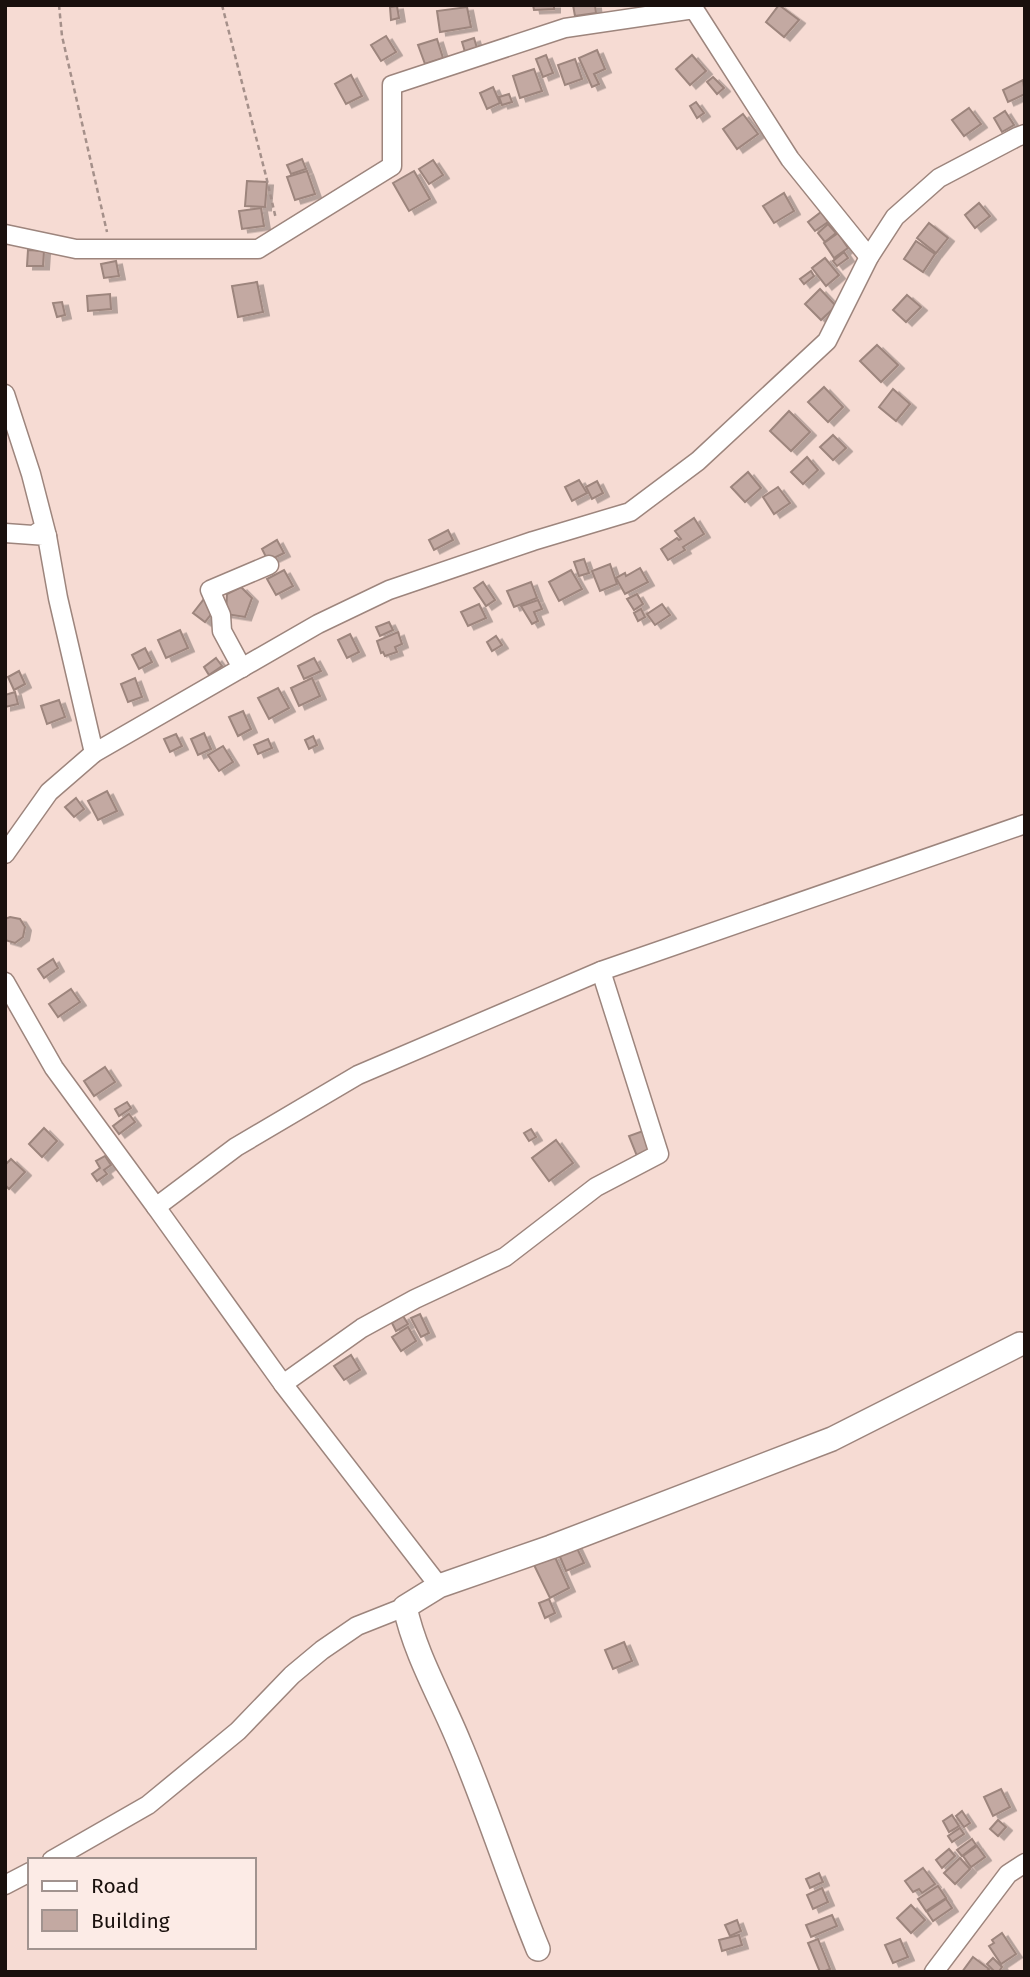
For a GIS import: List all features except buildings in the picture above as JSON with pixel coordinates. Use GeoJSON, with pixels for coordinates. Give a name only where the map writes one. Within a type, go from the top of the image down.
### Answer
{"type":"FeatureCollection","features":[{"type":"Feature","properties":{"kind":"street"},"geometry":{"type":"LineString","coordinates":[[5,234],[76,249],[258,249],[392,166],[392,85],[565,28],[694,9],[790,159],[869,257]]}},
{"type":"Feature","properties":{"kind":"street"},"geometry":{"type":"LineString","coordinates":[[5,854],[49,792],[94,753],[318,624],[389,590],[533,541],[630,512],[698,461],[827,341],[869,257],[895,217],[939,178],[1025,134]]}},
{"type":"Feature","properties":{"kind":"street"},"geometry":{"type":"LineString","coordinates":[[5,394],[31,474],[47,536],[58,598],[94,753]]}},
{"type":"Feature","properties":{"kind":"street"},"geometry":{"type":"LineString","coordinates":[[5,521],[21,524],[47,536]]}},
{"type":"Feature","properties":{"kind":"street"},"geometry":{"type":"LineString","coordinates":[[5,533],[47,536]]}},
{"type":"Feature","properties":{"kind":"street"},"geometry":{"type":"LineString","coordinates":[[242,668],[222,631],[220,615],[210,590],[270,565]]}},
{"type":"Feature","properties":{"kind":"street"},"geometry":{"type":"LineString","coordinates":[[156,1207],[236,1147],[358,1075],[601,971],[1025,824]]}},
{"type":"Feature","properties":{"kind":"street"},"geometry":{"type":"LineString","coordinates":[[283,1384],[362,1328],[415,1299],[505,1257],[596,1187],[659,1154],[601,971]]}},
{"type":"Feature","properties":{"kind":"street"},"geometry":{"type":"LineString","coordinates":[[5,982],[54,1068],[283,1384],[439,1586]]}},
{"type":"Feature","properties":{"kind":"street"},"geometry":{"type":"LineString","coordinates":[[55,1858],[148,1805],[238,1731],[292,1675],[357,1626],[405,1607],[439,1586],[551,1547],[832,1439],[1020,1344]]}},
{"type":"Feature","properties":{"kind":"street"},"geometry":{"type":"LineString","coordinates":[[405,1607],[409,1630],[459,1742],[538,1949]]}},
{"type":"Feature","properties":{"kind":"street"},"geometry":{"type":"LineString","coordinates":[[934,1972],[1008,1874],[1025,1863]]}},
{"type":"Feature","properties":{"kind":"street"},"geometry":{"type":"LineString","coordinates":[[5,1885],[28,1873]]}},
{"type":"Feature","properties":{"kind":"path"},"geometry":{"type":"LineString","coordinates":[[59,5],[62,36],[111,249]]}},
{"type":"Feature","properties":{"kind":"path"},"geometry":{"type":"LineString","coordinates":[[222,5],[267,176],[279,236]]}}]}
